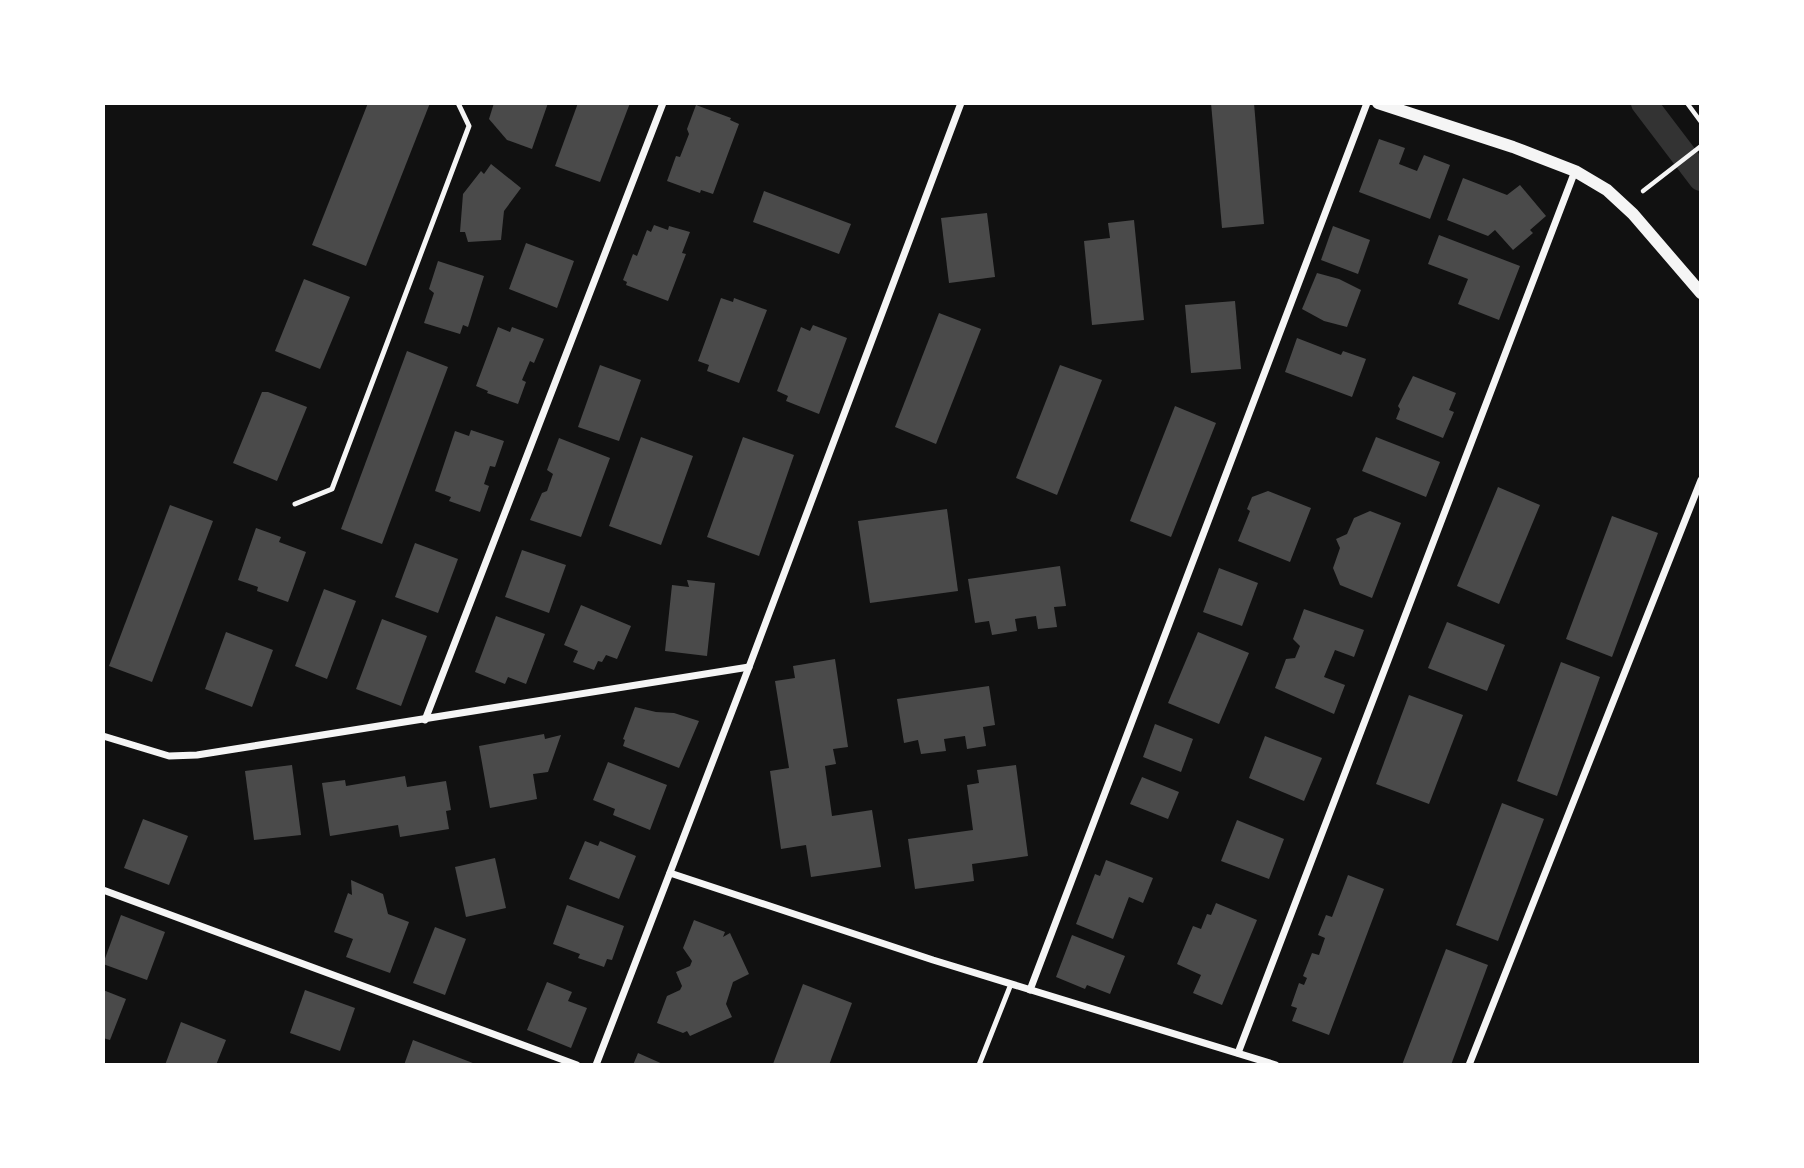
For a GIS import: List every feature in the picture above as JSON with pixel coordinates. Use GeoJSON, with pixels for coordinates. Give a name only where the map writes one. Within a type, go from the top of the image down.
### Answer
{"type":"FeatureCollection","features":[{"type":"Feature","properties":{"kind":"street"},"geometry":{"type":"LineString","coordinates":[[425,720],[663,103]]}},
{"type":"Feature","properties":{"kind":"street"},"geometry":{"type":"LineString","coordinates":[[596,1065],[961,103]]}},
{"type":"Feature","properties":{"kind":"street"},"geometry":{"type":"LineString","coordinates":[[1030,990],[1367,103]]}},
{"type":"Feature","properties":{"kind":"street"},"geometry":{"type":"LineString","coordinates":[[1378,103],[1514,147],[1575,171],[1607,190],[1633,214],[1701,293]]}},
{"type":"Feature","properties":{"kind":"street"},"geometry":{"type":"LineString","coordinates":[[1238,1053],[1575,171]]}},
{"type":"Feature","properties":{"kind":"street"},"geometry":{"type":"LineString","coordinates":[[1469,1065],[1701,480]]}},
{"type":"Feature","properties":{"kind":"street"},"geometry":{"type":"LineString","coordinates":[[103,736],[169,756],[197,755],[749,667]]}},
{"type":"Feature","properties":{"kind":"street"},"geometry":{"type":"LineString","coordinates":[[670,873],[1011,984],[1276,1065]]}},
{"type":"Feature","properties":{"kind":"street"},"geometry":{"type":"LineString","coordinates":[[103,890],[577,1065]]}},
{"type":"Feature","properties":{"kind":"lane"},"geometry":{"type":"LineString","coordinates":[[295,504],[332,489],[469,127],[458,103]]}},
{"type":"Feature","properties":{"kind":"lane"},"geometry":{"type":"LineString","coordinates":[[979,1065],[1011,984]]}},
{"type":"Feature","properties":{"kind":"path"},"geometry":{"type":"LineString","coordinates":[[1687,103],[1701,122]]}},
{"type":"Feature","properties":{"kind":"path"},"geometry":{"type":"LineString","coordinates":[[1643,191],[1701,146]]}},
{"type":"Feature","properties":{"kind":"building"},"geometry":{"type":"Polygon","coordinates":[[[368,103],[430,103],[366,266],[312,245],[368,103]]]}},
{"type":"Feature","properties":{"kind":"building"},"geometry":{"type":"Polygon","coordinates":[[[494,103],[548,103],[532,149],[507,140],[489,119],[494,103]]]}},
{"type":"Feature","properties":{"kind":"building"},"geometry":{"type":"Polygon","coordinates":[[[578,103],[630,103],[600,182],[555,166],[578,103]]]}},
{"type":"Feature","properties":{"kind":"building"},"geometry":{"type":"Polygon","coordinates":[[[1211,103],[1254,103],[1264,224],[1222,228],[1211,103]]]}},
{"type":"Feature","properties":{"kind":"building"},"geometry":{"type":"Polygon","coordinates":[[[696,105],[731,118],[730,120],[739,124],[713,194],[701,190],[700,193],[667,181],[676,156],[680,157],[689,134],[687,129],[696,105]]]}},
{"type":"Feature","properties":{"kind":"building"},"geometry":{"type":"Polygon","coordinates":[[[1379,139],[1405,148],[1399,164],[1417,171],[1424,155],[1450,165],[1430,219],[1359,192],[1379,139]]]}},
{"type":"Feature","properties":{"kind":"building"},"geometry":{"type":"Polygon","coordinates":[[[491,164],[521,188],[504,211],[501,240],[468,242],[465,232],[460,232],[463,194],[481,171],[484,174],[491,164]]]}},
{"type":"Feature","properties":{"kind":"building"},"geometry":{"type":"Polygon","coordinates":[[[1463,178],[1507,195],[1520,185],[1546,216],[1530,230],[1533,233],[1513,250],[1495,230],[1488,236],[1447,220],[1463,178]]]}},
{"type":"Feature","properties":{"kind":"building"},"geometry":{"type":"Polygon","coordinates":[[[764,191],[851,224],[839,254],[753,222],[764,191]]]}},
{"type":"Feature","properties":{"kind":"building"},"geometry":{"type":"Polygon","coordinates":[[[987,213],[995,277],[949,283],[941,218],[987,213]]]}},
{"type":"Feature","properties":{"kind":"building"},"geometry":{"type":"Polygon","coordinates":[[[1134,220],[1144,320],[1092,325],[1084,241],[1110,238],[1108,223],[1134,220]]]}},
{"type":"Feature","properties":{"kind":"building"},"geometry":{"type":"Polygon","coordinates":[[[654,225],[668,230],[669,226],[690,232],[682,253],[686,254],[668,301],[626,285],[627,282],[623,280],[633,254],[637,256],[647,230],[651,232],[654,225]]]}},
{"type":"Feature","properties":{"kind":"building"},"geometry":{"type":"Polygon","coordinates":[[[1333,226],[1370,240],[1358,274],[1321,260],[1333,226]]]}},
{"type":"Feature","properties":{"kind":"building"},"geometry":{"type":"Polygon","coordinates":[[[1439,235],[1520,266],[1499,320],[1458,304],[1468,279],[1428,264],[1439,235]]]}},
{"type":"Feature","properties":{"kind":"building"},"geometry":{"type":"Polygon","coordinates":[[[526,243],[574,261],[557,308],[509,289],[526,243]]]}},
{"type":"Feature","properties":{"kind":"building"},"geometry":{"type":"Polygon","coordinates":[[[438,261],[484,276],[468,327],[463,325],[460,334],[424,323],[434,293],[429,289],[438,261]]]}},
{"type":"Feature","properties":{"kind":"building"},"geometry":{"type":"Polygon","coordinates":[[[1317,273],[1339,279],[1361,290],[1347,327],[1324,321],[1302,309],[1317,273]]]}},
{"type":"Feature","properties":{"kind":"building"},"geometry":{"type":"Polygon","coordinates":[[[304,279],[350,297],[320,369],[275,351],[304,279]]]}},
{"type":"Feature","properties":{"kind":"building"},"geometry":{"type":"Polygon","coordinates":[[[721,298],[733,302],[734,298],[767,310],[739,383],[707,371],[709,365],[698,361],[721,298]]]}},
{"type":"Feature","properties":{"kind":"building"},"geometry":{"type":"Polygon","coordinates":[[[1235,301],[1241,369],[1191,373],[1185,305],[1235,301]]]}},
{"type":"Feature","properties":{"kind":"building"},"geometry":{"type":"Polygon","coordinates":[[[939,313],[981,329],[936,444],[895,427],[939,313]]]}},
{"type":"Feature","properties":{"kind":"building"},"geometry":{"type":"Polygon","coordinates":[[[813,325],[847,338],[819,414],[786,401],[788,396],[777,391],[801,327],[810,331],[813,325]]]}},
{"type":"Feature","properties":{"kind":"building"},"geometry":{"type":"Polygon","coordinates":[[[498,327],[510,332],[512,327],[544,339],[534,363],[530,361],[522,380],[526,382],[518,404],[487,393],[488,391],[476,386],[498,327]]]}},
{"type":"Feature","properties":{"kind":"building"},"geometry":{"type":"Polygon","coordinates":[[[1297,338],[1341,355],[1343,351],[1366,359],[1352,397],[1285,372],[1297,338]]]}},
{"type":"Feature","properties":{"kind":"building"},"geometry":{"type":"Polygon","coordinates":[[[407,351],[448,367],[382,544],[341,529],[407,351]]]}},
{"type":"Feature","properties":{"kind":"building"},"geometry":{"type":"Polygon","coordinates":[[[600,365],[641,380],[619,441],[578,427],[600,365]]]}},
{"type":"Feature","properties":{"kind":"building"},"geometry":{"type":"Polygon","coordinates":[[[1060,365],[1102,380],[1057,495],[1016,478],[1060,365]]]}},
{"type":"Feature","properties":{"kind":"building"},"geometry":{"type":"Polygon","coordinates":[[[1413,376],[1456,393],[1449,410],[1454,412],[1443,438],[1396,419],[1400,409],[1398,406],[1413,376]]]}},
{"type":"Feature","properties":{"kind":"building"},"geometry":{"type":"Polygon","coordinates":[[[262,392],[307,407],[277,481],[233,463],[262,392]]]}},
{"type":"Feature","properties":{"kind":"building"},"geometry":{"type":"Polygon","coordinates":[[[1175,406],[1216,423],[1171,537],[1130,521],[1175,406]]]}},
{"type":"Feature","properties":{"kind":"building"},"geometry":{"type":"Polygon","coordinates":[[[471,430],[504,441],[495,467],[490,466],[484,484],[489,486],[480,512],[449,501],[451,497],[435,491],[455,431],[469,436],[471,430]]]}},
{"type":"Feature","properties":{"kind":"building"},"geometry":{"type":"Polygon","coordinates":[[[641,437],[693,456],[661,545],[609,526],[641,437]]]}},
{"type":"Feature","properties":{"kind":"building"},"geometry":{"type":"Polygon","coordinates":[[[743,437],[794,455],[759,556],[707,537],[743,437]]]}},
{"type":"Feature","properties":{"kind":"building"},"geometry":{"type":"Polygon","coordinates":[[[1376,437],[1440,462],[1426,497],[1362,471],[1376,437]]]}},
{"type":"Feature","properties":{"kind":"building"},"geometry":{"type":"Polygon","coordinates":[[[559,438],[610,458],[581,537],[530,520],[542,493],[547,491],[553,474],[547,470],[559,438]]]}},
{"type":"Feature","properties":{"kind":"building"},"geometry":{"type":"Polygon","coordinates":[[[1498,487],[1540,505],[1499,604],[1457,586],[1498,487]]]}},
{"type":"Feature","properties":{"kind":"building"},"geometry":{"type":"Polygon","coordinates":[[[1268,491],[1311,508],[1290,562],[1238,541],[1250,511],[1247,509],[1252,497],[1268,491]]]}},
{"type":"Feature","properties":{"kind":"building"},"geometry":{"type":"Polygon","coordinates":[[[170,505],[213,521],[152,682],[109,666],[170,505]]]}},
{"type":"Feature","properties":{"kind":"building"},"geometry":{"type":"Polygon","coordinates":[[[947,509],[958,591],[870,603],[858,521],[947,509]]]}},
{"type":"Feature","properties":{"kind":"building"},"geometry":{"type":"Polygon","coordinates":[[[1370,511],[1401,523],[1372,598],[1340,585],[1333,568],[1340,548],[1336,539],[1347,534],[1354,518],[1370,511]]]}},
{"type":"Feature","properties":{"kind":"building"},"geometry":{"type":"Polygon","coordinates":[[[1612,516],[1658,533],[1612,657],[1566,639],[1612,516]]]}},
{"type":"Feature","properties":{"kind":"building"},"geometry":{"type":"Polygon","coordinates":[[[256,528],[281,537],[279,542],[306,552],[288,602],[257,591],[258,587],[238,580],[256,528]]]}},
{"type":"Feature","properties":{"kind":"building"},"geometry":{"type":"Polygon","coordinates":[[[415,543],[458,559],[438,613],[395,597],[415,543]]]}},
{"type":"Feature","properties":{"kind":"building"},"geometry":{"type":"Polygon","coordinates":[[[522,550],[566,565],[549,613],[505,597],[522,550]]]}},
{"type":"Feature","properties":{"kind":"building"},"geometry":{"type":"Polygon","coordinates":[[[1060,566],[1066,606],[1054,607],[1057,627],[1038,629],[1036,616],[1015,619],[1017,631],[992,635],[989,621],[975,623],[968,579],[1060,566]]]}},
{"type":"Feature","properties":{"kind":"building"},"geometry":{"type":"Polygon","coordinates":[[[1219,568],[1258,583],[1242,626],[1203,612],[1219,568]]]}},
{"type":"Feature","properties":{"kind":"building"},"geometry":{"type":"Polygon","coordinates":[[[687,580],[715,583],[707,656],[665,651],[672,585],[689,587],[687,580]]]}},
{"type":"Feature","properties":{"kind":"building"},"geometry":{"type":"Polygon","coordinates":[[[324,589],[356,601],[327,679],[295,666],[324,589]]]}},
{"type":"Feature","properties":{"kind":"building"},"geometry":{"type":"Polygon","coordinates":[[[581,605],[631,626],[617,659],[606,655],[602,662],[598,661],[594,670],[573,662],[578,651],[564,645],[581,605]]]}},
{"type":"Feature","properties":{"kind":"building"},"geometry":{"type":"Polygon","coordinates":[[[1304,609],[1364,630],[1354,657],[1335,650],[1324,677],[1345,685],[1334,714],[1275,688],[1286,659],[1295,658],[1300,646],[1293,639],[1304,609]]]}},
{"type":"Feature","properties":{"kind":"building"},"geometry":{"type":"Polygon","coordinates":[[[496,616],[545,634],[526,684],[508,677],[505,684],[475,672],[496,616]]]}},
{"type":"Feature","properties":{"kind":"building"},"geometry":{"type":"Polygon","coordinates":[[[382,619],[427,636],[401,706],[356,689],[382,619]]]}},
{"type":"Feature","properties":{"kind":"building"},"geometry":{"type":"Polygon","coordinates":[[[1447,622],[1505,645],[1487,691],[1428,668],[1447,622]]]}},
{"type":"Feature","properties":{"kind":"building"},"geometry":{"type":"Polygon","coordinates":[[[226,632],[273,650],[252,707],[205,689],[226,632]]]}},
{"type":"Feature","properties":{"kind":"building"},"geometry":{"type":"Polygon","coordinates":[[[1198,632],[1249,653],[1219,724],[1168,703],[1198,632]]]}},
{"type":"Feature","properties":{"kind":"building"},"geometry":{"type":"Polygon","coordinates":[[[835,659],[848,747],[833,749],[836,764],[825,766],[832,816],[872,810],[881,867],[811,877],[806,845],[781,849],[770,771],[789,768],[775,681],[795,678],[793,666],[835,659]]]}},
{"type":"Feature","properties":{"kind":"building"},"geometry":{"type":"Polygon","coordinates":[[[1561,662],[1600,677],[1557,796],[1517,781],[1561,662]]]}},
{"type":"Feature","properties":{"kind":"building"},"geometry":{"type":"Polygon","coordinates":[[[989,686],[995,725],[983,727],[986,746],[967,749],[965,736],[944,739],[946,751],[921,754],[918,740],[904,743],[897,699],[989,686]]]}},
{"type":"Feature","properties":{"kind":"building"},"geometry":{"type":"Polygon","coordinates":[[[1409,695],[1463,715],[1429,804],[1376,784],[1409,695]]]}},
{"type":"Feature","properties":{"kind":"building"},"geometry":{"type":"Polygon","coordinates":[[[635,707],[674,713],[699,721],[679,768],[623,746],[635,707]]]}},
{"type":"Feature","properties":{"kind":"building"},"geometry":{"type":"Polygon","coordinates":[[[1155,724],[1193,739],[1181,772],[1143,757],[1155,724]]]}},
{"type":"Feature","properties":{"kind":"building"},"geometry":{"type":"Polygon","coordinates":[[[544,734],[545,739],[561,735],[548,772],[533,774],[537,799],[490,808],[479,746],[544,734]]]}},
{"type":"Feature","properties":{"kind":"building"},"geometry":{"type":"Polygon","coordinates":[[[1265,736],[1322,758],[1304,801],[1249,778],[1265,736]]]}},
{"type":"Feature","properties":{"kind":"building"},"geometry":{"type":"Polygon","coordinates":[[[608,762],[667,785],[650,830],[613,815],[615,809],[593,800],[608,762]]]}},
{"type":"Feature","properties":{"kind":"building"},"geometry":{"type":"Polygon","coordinates":[[[292,765],[301,835],[254,840],[245,771],[292,765]]]}},
{"type":"Feature","properties":{"kind":"building"},"geometry":{"type":"Polygon","coordinates":[[[1016,765],[1028,856],[972,864],[974,881],[915,889],[908,839],[973,830],[967,785],[979,783],[977,770],[1016,765]]]}},
{"type":"Feature","properties":{"kind":"building"},"geometry":{"type":"Polygon","coordinates":[[[405,776],[407,787],[446,781],[451,810],[446,811],[449,829],[400,837],[398,825],[330,836],[322,783],[345,780],[346,786],[405,776]]]}},
{"type":"Feature","properties":{"kind":"building"},"geometry":{"type":"Polygon","coordinates":[[[1142,777],[1179,792],[1168,819],[1130,804],[1142,777]]]}},
{"type":"Feature","properties":{"kind":"building"},"geometry":{"type":"Polygon","coordinates":[[[1502,803],[1544,819],[1498,941],[1456,925],[1502,803]]]}},
{"type":"Feature","properties":{"kind":"building"},"geometry":{"type":"Polygon","coordinates":[[[143,819],[188,836],[169,885],[124,868],[143,819]]]}},
{"type":"Feature","properties":{"kind":"building"},"geometry":{"type":"Polygon","coordinates":[[[1237,820],[1284,839],[1269,879],[1221,861],[1237,820]]]}},
{"type":"Feature","properties":{"kind":"building"},"geometry":{"type":"Polygon","coordinates":[[[585,841],[598,846],[600,841],[636,856],[619,899],[569,879],[585,841]]]}},
{"type":"Feature","properties":{"kind":"building"},"geometry":{"type":"Polygon","coordinates":[[[495,858],[506,908],[466,917],[455,867],[495,858]]]}},
{"type":"Feature","properties":{"kind":"building"},"geometry":{"type":"Polygon","coordinates":[[[1106,860],[1153,878],[1143,903],[1129,897],[1113,939],[1076,924],[1095,874],[1100,876],[1106,860]]]}},
{"type":"Feature","properties":{"kind":"building"},"geometry":{"type":"Polygon","coordinates":[[[1348,875],[1384,889],[1329,1035],[1292,1021],[1297,1008],[1291,1006],[1299,983],[1304,985],[1307,978],[1303,976],[1312,953],[1319,955],[1325,938],[1318,935],[1326,915],[1332,917],[1348,875]]]}},
{"type":"Feature","properties":{"kind":"building"},"geometry":{"type":"Polygon","coordinates":[[[351,880],[383,894],[388,914],[409,922],[390,973],[346,957],[353,939],[334,932],[348,893],[352,895],[351,880]]]}},
{"type":"Feature","properties":{"kind":"building"},"geometry":{"type":"Polygon","coordinates":[[[1216,903],[1257,920],[1222,1005],[1193,993],[1201,975],[1177,964],[1193,926],[1201,929],[1207,914],[1211,915],[1216,903]]]}},
{"type":"Feature","properties":{"kind":"building"},"geometry":{"type":"Polygon","coordinates":[[[567,905],[624,926],[612,960],[607,959],[604,967],[578,958],[580,954],[553,944],[567,905]]]}},
{"type":"Feature","properties":{"kind":"building"},"geometry":{"type":"Polygon","coordinates":[[[121,915],[165,932],[147,980],[103,964],[121,915]]]}},
{"type":"Feature","properties":{"kind":"building"},"geometry":{"type":"Polygon","coordinates":[[[694,920],[725,932],[723,937],[730,933],[749,974],[733,982],[726,1004],[732,1017],[690,1036],[687,1031],[683,1033],[657,1023],[667,996],[680,990],[682,986],[676,972],[690,966],[692,961],[683,948],[694,920]]]}},
{"type":"Feature","properties":{"kind":"building"},"geometry":{"type":"Polygon","coordinates":[[[435,927],[466,939],[445,995],[413,983],[435,927]]]}},
{"type":"Feature","properties":{"kind":"building"},"geometry":{"type":"Polygon","coordinates":[[[1072,935],[1125,956],[1110,994],[1087,985],[1085,989],[1056,977],[1072,935]]]}},
{"type":"Feature","properties":{"kind":"building"},"geometry":{"type":"Polygon","coordinates":[[[1446,949],[1488,965],[1451,1065],[1402,1065],[1446,949]]]}},
{"type":"Feature","properties":{"kind":"building"},"geometry":{"type":"Polygon","coordinates":[[[547,982],[572,992],[568,1001],[587,1008],[571,1048],[527,1030],[547,982]]]}},
{"type":"Feature","properties":{"kind":"building"},"geometry":{"type":"Polygon","coordinates":[[[803,984],[852,1003],[829,1065],[773,1064],[803,984]]]}},
{"type":"Feature","properties":{"kind":"building"},"geometry":{"type":"Polygon","coordinates":[[[103,990],[126,999],[110,1040],[103,1038],[103,990]]]}},
{"type":"Feature","properties":{"kind":"building"},"geometry":{"type":"Polygon","coordinates":[[[305,990],[355,1008],[340,1051],[290,1033],[305,990]]]}},
{"type":"Feature","properties":{"kind":"building"},"geometry":{"type":"Polygon","coordinates":[[[181,1022],[226,1040],[216,1065],[165,1065],[181,1022]]]}},
{"type":"Feature","properties":{"kind":"building"},"geometry":{"type":"Polygon","coordinates":[[[413,1040],[478,1065],[404,1065],[413,1040]]]}},
{"type":"Feature","properties":{"kind":"building"},"geometry":{"type":"Polygon","coordinates":[[[638,1053],[665,1065],[633,1065],[638,1053]]]}},
{"type":"Feature","properties":{"kind":"waterway"},"geometry":{"type":"LineString","coordinates":[[1644,103],[1701,178]]}}]}
